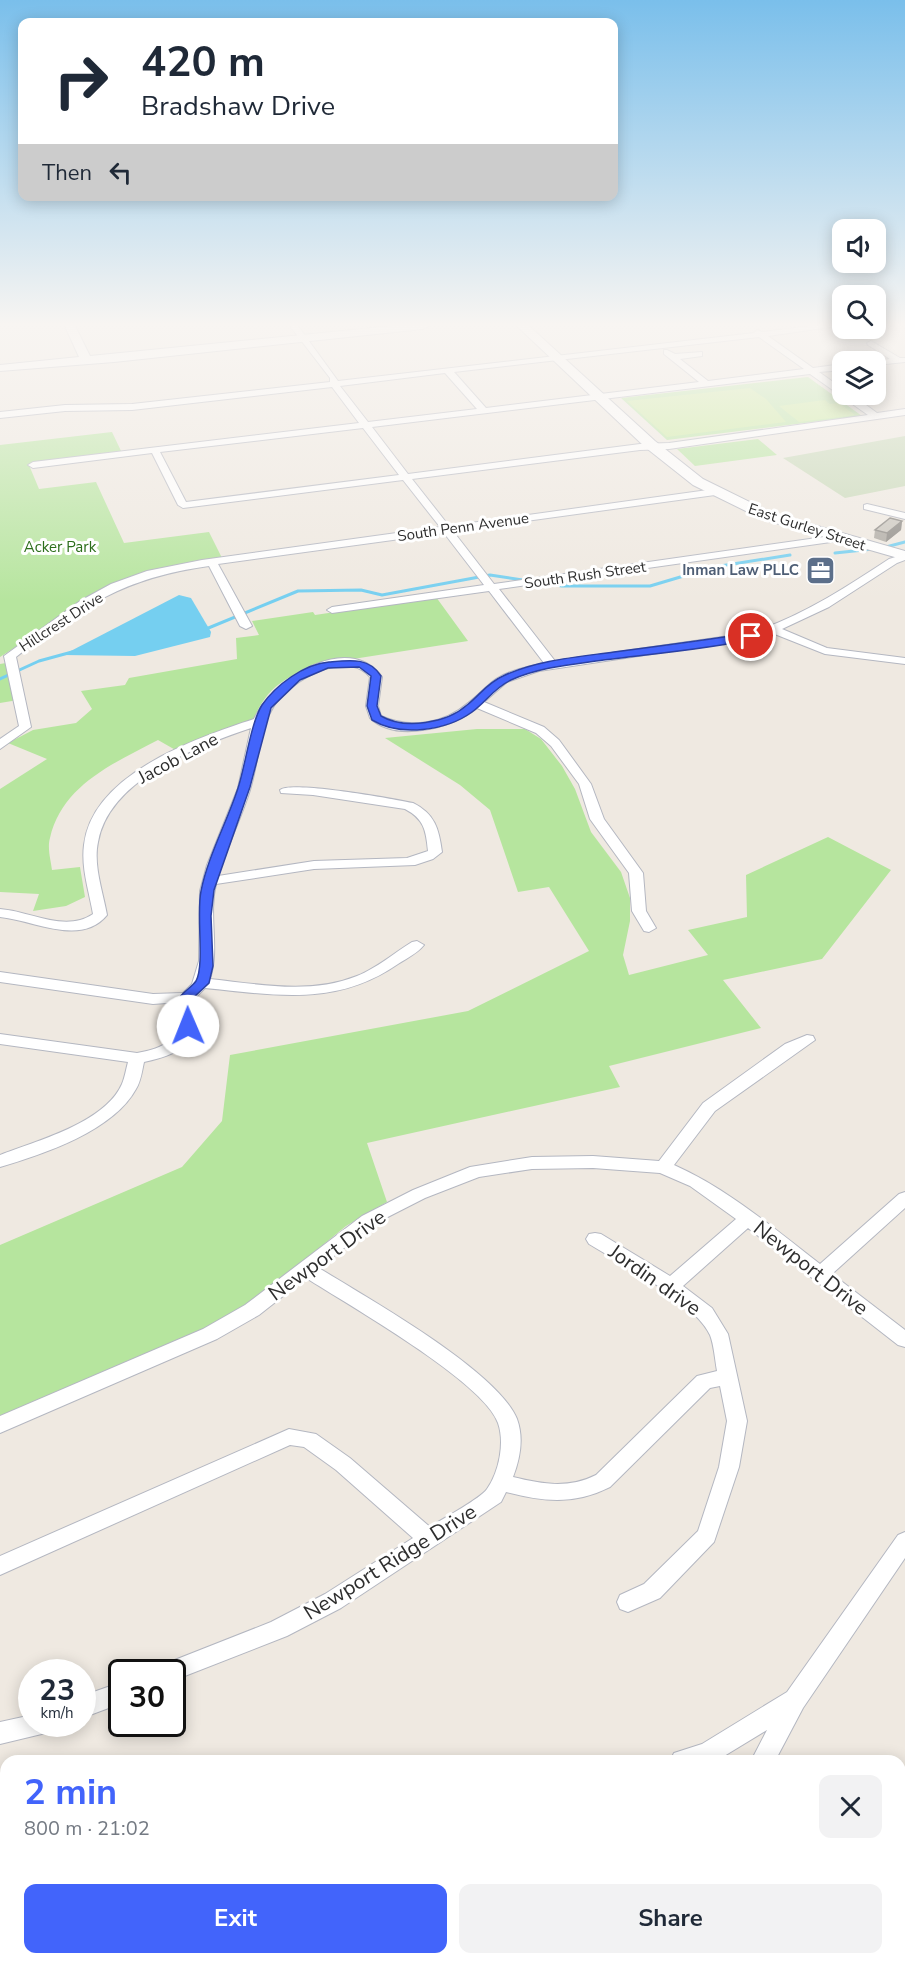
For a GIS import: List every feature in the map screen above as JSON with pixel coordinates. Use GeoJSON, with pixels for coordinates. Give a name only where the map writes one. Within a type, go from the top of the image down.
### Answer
{"type":"FeatureCollection","features":[{"type":"Feature","properties":{"kind":"main road","name":"East Gurley Street"},"geometry":{"type":"LineString","coordinates":[[622,418],[683,472],[715,492],[766,516],[905,557]]}},
{"type":"Feature","properties":{"kind":"street"},"geometry":{"type":"LineString","coordinates":[[359,418],[551,664]]}},
{"type":"Feature","properties":{"kind":"street"},"geometry":{"type":"LineString","coordinates":[[33,465],[427,418]]}},
{"type":"Feature","properties":{"kind":"street"},"geometry":{"type":"LineString","coordinates":[[155,451],[183,505],[831,424],[866,418]]}},
{"type":"Feature","properties":{"kind":"street","name":"South Penn Avenue"},"geometry":{"type":"LineString","coordinates":[[212,562],[715,492]]}},
{"type":"Feature","properties":{"kind":"street"},"geometry":{"type":"LineString","coordinates":[[867,507],[902,512]]}},
{"type":"Feature","properties":{"kind":"street","name":"South Rush Street"},"geometry":{"type":"LineString","coordinates":[[332,610],[838,538]]}},
{"type":"Feature","properties":{"kind":"street"},"geometry":{"type":"LineString","coordinates":[[0,977],[153,999],[186,997],[202,983],[206,966],[204,916],[211,881],[244,787],[260,722],[266,708],[279,692],[309,671],[345,663],[361,664],[371,669],[376,676],[372,706],[376,718],[388,725],[405,727],[438,724],[456,718],[476,703],[491,687],[508,678],[551,664],[751,636],[774,630],[812,614],[894,561],[905,557]]}},
{"type":"Feature","properties":{"kind":"street"},"geometry":{"type":"LineString","coordinates":[[212,562],[246,626]]}},
{"type":"Feature","properties":{"kind":"street","name":"Hillcrest Drive"},"geometry":{"type":"LineString","coordinates":[[0,745],[26,727],[5,657],[98,597],[130,580],[167,569],[212,562]]}},
{"type":"Feature","properties":{"kind":"street"},"geometry":{"type":"LineString","coordinates":[[774,630],[825,651],[905,661]]}},
{"type":"Feature","properties":{"kind":"street"},"geometry":{"type":"LineString","coordinates":[[476,703],[540,730],[555,743],[585,784],[597,819],[636,873],[639,911],[648,928]]}},
{"type":"Feature","properties":{"kind":"street","name":"Jacob Lane"},"geometry":{"type":"LineString","coordinates":[[0,913],[30,916],[60,927],[77,928],[91,923],[100,915],[91,840],[97,822],[106,807],[123,788],[152,768],[225,733],[260,722]]}},
{"type":"Feature","properties":{"kind":"street"},"geometry":{"type":"LineString","coordinates":[[211,881],[341,861],[412,862],[426,859],[435,852],[432,824],[421,812],[408,806],[314,790],[286,790]]}},
{"type":"Feature","properties":{"kind":"street"},"geometry":{"type":"LineString","coordinates":[[202,983],[310,991],[332,989],[362,979],[417,945]]}},
{"type":"Feature","properties":{"kind":"street"},"geometry":{"type":"LineString","coordinates":[[0,1039],[136,1058],[157,1055],[177,1043],[188,1026],[186,997]]}},
{"type":"Feature","properties":{"kind":"street"},"geometry":{"type":"LineString","coordinates":[[663,1167],[709,1107],[791,1048],[807,1040]]}},
{"type":"Feature","properties":{"kind":"street"},"geometry":{"type":"LineString","coordinates":[[0,1161],[81,1128],[108,1112],[128,1088],[136,1058]]}},
{"type":"Feature","properties":{"kind":"street","name":"Newport Drive"},"geometry":{"type":"LineString","coordinates":[[0,1425],[210,1334],[252,1310],[368,1220],[419,1194],[476,1171],[532,1162],[593,1162],[663,1167],[696,1182],[748,1218],[905,1340]]}},
{"type":"Feature","properties":{"kind":"street"},"geometry":{"type":"LineString","coordinates":[[820,1274],[905,1198]]}},
{"type":"Feature","properties":{"kind":"street"},"geometry":{"type":"LineString","coordinates":[[671,1286],[748,1218]]}},
{"type":"Feature","properties":{"kind":"street","name":"Jordin drive"},"geometry":{"type":"LineString","coordinates":[[595,1239],[671,1286],[705,1313],[718,1334],[737,1421],[729,1467],[707,1536],[652,1591],[628,1602]]}},
{"type":"Feature","properties":{"kind":"street","name":"Newport Ridge Drive"},"geometry":{"type":"LineString","coordinates":[[186,1666],[279,1629],[324,1606],[429,1539],[494,1496],[511,1457],[508,1421],[481,1385],[408,1333],[305,1268]]}},
{"type":"Feature","properties":{"kind":"street"},"geometry":{"type":"LineString","coordinates":[[500,1482],[551,1494],[587,1491],[603,1481],[704,1381],[728,1377]]}},
{"type":"Feature","properties":{"kind":"street"},"geometry":{"type":"LineString","coordinates":[[0,1566],[289,1437],[309,1440],[334,1458],[429,1539]]}},
{"type":"Feature","properties":{"kind":"street"},"geometry":{"type":"LineString","coordinates":[[765,1755],[795,1700],[905,1541]]}},
{"type":"Feature","properties":{"kind":"street"},"geometry":{"type":"LineString","coordinates":[[702,1755],[795,1700]]}},
{"type":"Feature","properties":{"kind":"street"},"geometry":{"type":"LineString","coordinates":[[0,1733],[18,1729]]}},
{"type":"Feature","properties":{"kind":"green space"},"geometry":{"type":"Polygon","coordinates":[[[643,418],[848,418],[667,440],[643,418]]]}},
{"type":"Feature","properties":{"kind":"green space"},"geometry":{"type":"Polygon","coordinates":[[[646,418],[782,418],[786,422],[667,437],[646,418]]]}},
{"type":"Feature","properties":{"kind":"green space"},"geometry":{"type":"Polygon","coordinates":[[[794,418],[833,418],[799,422],[794,418]]]}},
{"type":"Feature","properties":{"kind":"green space","name":"Acker Park"},"geometry":{"type":"Polygon","coordinates":[[[112,432],[122,453],[29,465],[39,489],[96,482],[124,543],[209,532],[222,558],[145,572],[117,582],[0,657],[0,445],[112,432]]]}},
{"type":"Feature","properties":{"kind":"green space"},"geometry":{"type":"Polygon","coordinates":[[[905,436],[905,486],[845,498],[783,458],[905,436]]]}},
{"type":"Feature","properties":{"kind":"green space"},"geometry":{"type":"Polygon","coordinates":[[[758,439],[777,455],[695,466],[677,449],[758,439]]]}},
{"type":"Feature","properties":{"kind":"green space"},"geometry":{"type":"Polygon","coordinates":[[[436,597],[468,641],[321,664],[288,678],[272,690],[254,719],[179,752],[158,740],[124,758],[92,778],[78,790],[56,820],[50,838],[52,870],[80,867],[85,897],[66,906],[33,911],[39,894],[0,892],[0,789],[47,759],[8,743],[33,730],[76,723],[92,709],[81,691],[125,685],[129,678],[237,659],[236,638],[259,635],[252,621],[313,612],[315,615],[436,597]]]}},
{"type":"Feature","properties":{"kind":"green space"},"geometry":{"type":"Polygon","coordinates":[[[6,663],[18,700],[0,703],[0,664],[6,663]]]}},
{"type":"Feature","properties":{"kind":"green space"},"geometry":{"type":"Polygon","coordinates":[[[477,729],[525,729],[541,739],[562,766],[575,789],[591,832],[621,872],[630,898],[630,921],[623,955],[629,975],[708,955],[688,930],[747,917],[746,875],[828,837],[891,870],[822,959],[723,980],[761,1028],[609,1066],[620,1087],[367,1143],[387,1202],[346,1226],[268,1290],[213,1325],[0,1418],[0,1245],[182,1167],[222,1121],[230,1055],[468,1011],[589,951],[549,887],[518,892],[490,810],[460,785],[385,738],[477,729]]]}},
{"type":"Feature","properties":{"kind":"water"},"geometry":{"type":"Polygon","coordinates":[[[179,595],[191,598],[211,632],[210,637],[135,656],[63,655],[179,595]]]}},
{"type":"Feature","properties":{"kind":"building"},"geometry":{"type":"Polygon","coordinates":[[[890,518],[902,521],[887,533],[875,530],[890,518]]]}},
{"type":"Feature","properties":{"kind":"waterway"},"geometry":{"type":"LineString","coordinates":[[886,547],[905,542]]}},
{"type":"Feature","properties":{"kind":"waterway"},"geometry":{"type":"LineString","coordinates":[[835,553],[873,549]]}},
{"type":"Feature","properties":{"kind":"waterway"},"geometry":{"type":"LineString","coordinates":[[206,629],[298,591],[361,590],[382,595],[490,575],[562,586],[650,586],[714,567],[790,555]]}},
{"type":"Feature","properties":{"kind":"waterway"},"geometry":{"type":"LineString","coordinates":[[0,679],[39,661],[72,652]]}},
{"type":"Feature","properties":{"kind":"place","name":"Inman Law PLLC"},"geometry":{"type":"Point","coordinates":[820,570]}},
{"type":"Feature","properties":{"kind":"route"},"geometry":{"type":"LineString","coordinates":[[188,1026],[186,997],[202,983],[206,966],[204,916],[207,890],[244,787],[260,722],[266,708],[279,692],[296,678],[326,665],[361,664],[371,669],[376,676],[372,706],[376,718],[388,725],[420,726],[438,724],[456,718],[471,708],[491,687],[508,678],[551,664],[751,636]]}}]}
